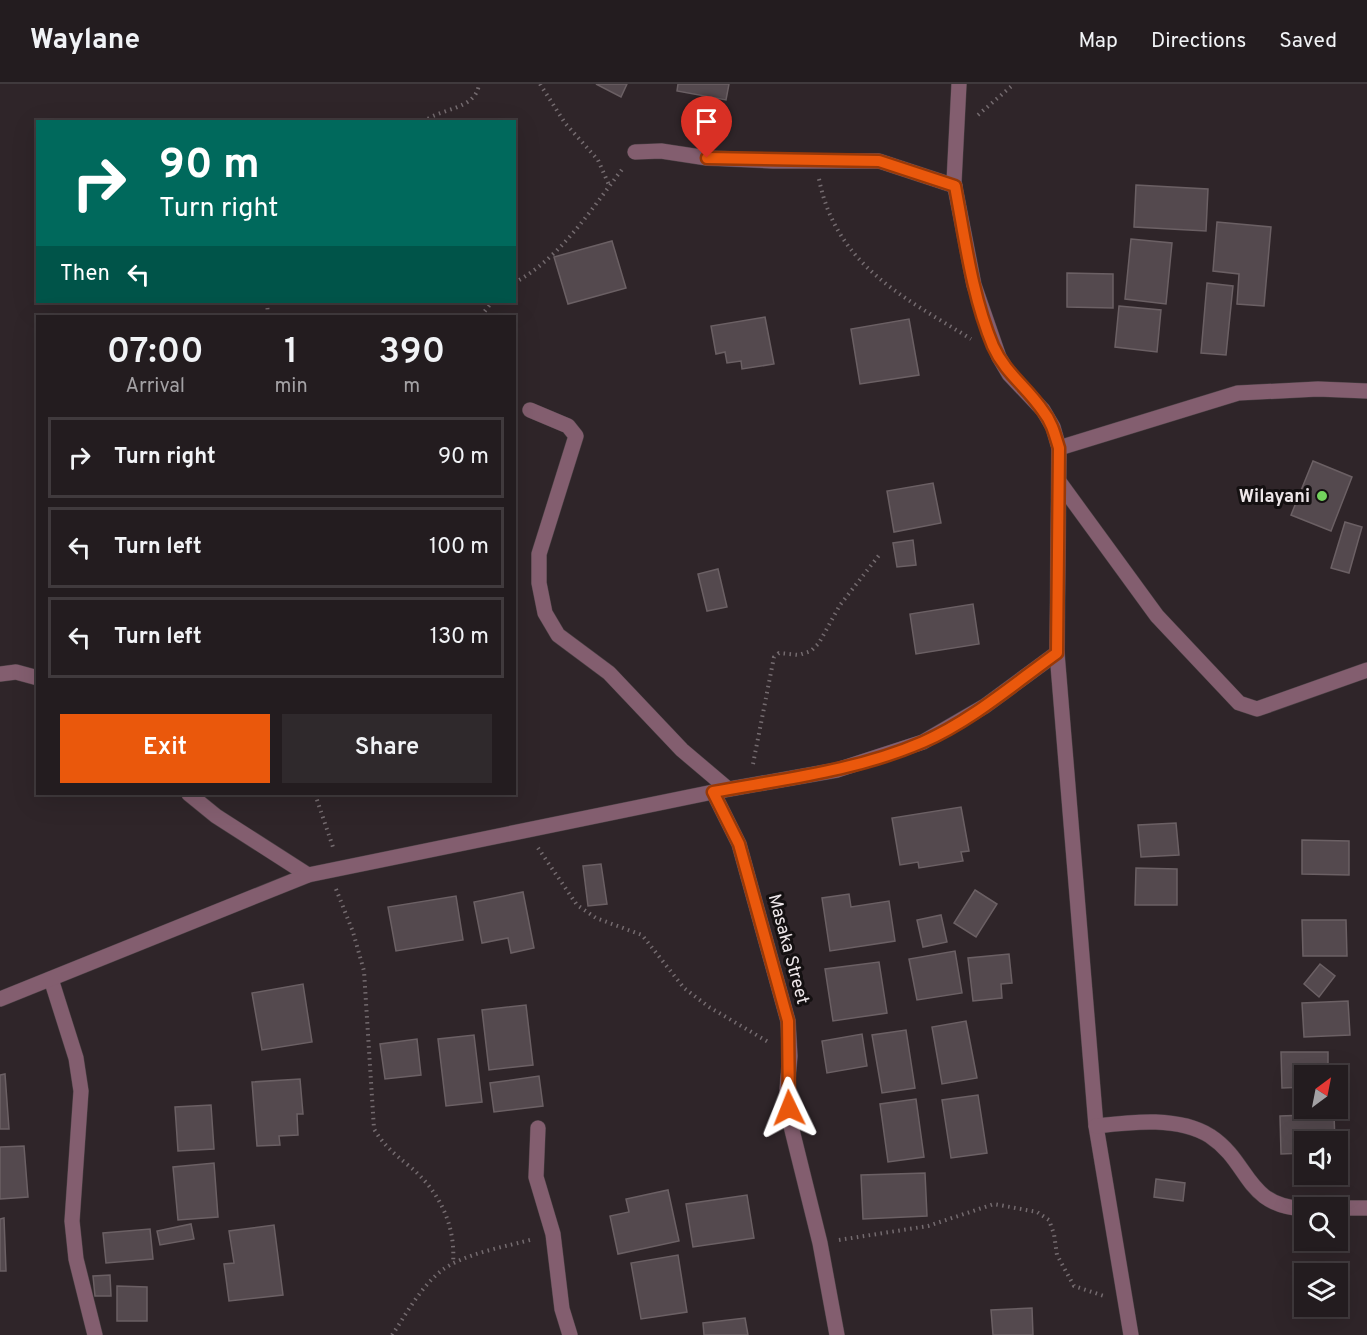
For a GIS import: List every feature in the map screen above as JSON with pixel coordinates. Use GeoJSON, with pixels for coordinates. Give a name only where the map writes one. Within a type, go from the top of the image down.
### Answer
{"type":"FeatureCollection","features":[{"type":"Feature","properties":{"kind":"street"},"geometry":{"type":"LineString","coordinates":[[959,84],[955,186],[974,285],[999,357],[1009,374],[1043,410],[1053,427],[1059,448],[1057,653],[1096,1126],[1131,1335]]}},
{"type":"Feature","properties":{"kind":"street"},"geometry":{"type":"LineString","coordinates":[[635,152],[662,151],[707,158],[879,161],[955,186]]}},
{"type":"Feature","properties":{"kind":"street"},"geometry":{"type":"LineString","coordinates":[[1059,448],[1238,393],[1318,389],[1367,391]]}},
{"type":"Feature","properties":{"kind":"street"},"geometry":{"type":"LineString","coordinates":[[530,410],[568,426],[576,436],[538,554],[538,583],[545,613],[558,635],[609,673],[682,750],[728,789]]}},
{"type":"Feature","properties":{"kind":"street"},"geometry":{"type":"LineString","coordinates":[[1060,483],[1157,616],[1239,703],[1257,709],[1367,670]]}},
{"type":"Feature","properties":{"kind":"street"},"geometry":{"type":"LineString","coordinates":[[0,999],[308,875],[728,789],[837,770],[923,742],[985,705],[1057,653]]}},
{"type":"Feature","properties":{"kind":"street"},"geometry":{"type":"LineString","coordinates":[[0,674],[16,672],[36,677]]}},
{"type":"Feature","properties":{"kind":"street","name":"Masaka Street"},"geometry":{"type":"LineString","coordinates":[[713,792],[739,844],[788,1021],[790,1056],[787,1089],[791,1126],[820,1243],[837,1335]]}},
{"type":"Feature","properties":{"kind":"street"},"geometry":{"type":"LineString","coordinates":[[190,795],[216,816],[308,875]]}},
{"type":"Feature","properties":{"kind":"street"},"geometry":{"type":"LineString","coordinates":[[51,979],[76,1058],[81,1091],[72,1221],[76,1259],[95,1335]]}},
{"type":"Feature","properties":{"kind":"street"},"geometry":{"type":"LineString","coordinates":[[1096,1126],[1130,1122],[1189,1127],[1210,1137],[1237,1163],[1254,1190],[1274,1204],[1294,1207]]}},
{"type":"Feature","properties":{"kind":"street"},"geometry":{"type":"LineString","coordinates":[[538,1128],[536,1177],[553,1234],[562,1309],[570,1335]]}},
{"type":"Feature","properties":{"kind":"street"},"geometry":{"type":"LineString","coordinates":[[1348,1208],[1367,1208]]}},
{"type":"Feature","properties":{"kind":"path"},"geometry":{"type":"LineString","coordinates":[[426,120],[437,113],[469,102],[478,91],[479,84]]}},
{"type":"Feature","properties":{"kind":"path"},"geometry":{"type":"LineString","coordinates":[[540,84],[565,123],[598,160],[609,185]]}},
{"type":"Feature","properties":{"kind":"path"},"geometry":{"type":"LineString","coordinates":[[957,134],[1014,84]]}},
{"type":"Feature","properties":{"kind":"path"},"geometry":{"type":"LineString","coordinates":[[516,282],[534,272],[570,236],[591,213],[635,152]]}},
{"type":"Feature","properties":{"kind":"path"},"geometry":{"type":"LineString","coordinates":[[815,160],[824,206],[850,250],[879,280],[999,357]]}},
{"type":"Feature","properties":{"kind":"path"},"geometry":{"type":"LineString","coordinates":[[482,315],[491,303]]}},
{"type":"Feature","properties":{"kind":"path"},"geometry":{"type":"LineString","coordinates":[[749,786],[774,657],[779,653],[799,655],[811,651],[819,643],[840,605],[880,554]]}},
{"type":"Feature","properties":{"kind":"path"},"geometry":{"type":"LineString","coordinates":[[315,795],[364,972],[375,1129],[384,1147],[435,1190],[450,1226],[454,1246],[453,1264]]}},
{"type":"Feature","properties":{"kind":"path"},"geometry":{"type":"LineString","coordinates":[[526,830],[577,905],[596,918],[642,935],[684,988],[709,1007],[790,1056]]}},
{"type":"Feature","properties":{"kind":"path"},"geometry":{"type":"LineString","coordinates":[[820,1243],[928,1226],[994,1203],[1037,1212],[1049,1220],[1054,1233],[1057,1255],[1074,1286],[1092,1293],[1125,1299]]}},
{"type":"Feature","properties":{"kind":"path"},"geometry":{"type":"LineString","coordinates":[[393,1335],[419,1294],[441,1271],[453,1264],[553,1234]]}},
{"type":"Feature","properties":{"kind":"building"},"geometry":{"type":"Polygon","coordinates":[[[596,84],[627,84],[621,97],[596,84]]]}},
{"type":"Feature","properties":{"kind":"building"},"geometry":{"type":"Polygon","coordinates":[[[678,84],[729,84],[726,100],[677,91],[678,84]]]}},
{"type":"Feature","properties":{"kind":"building"},"geometry":{"type":"Polygon","coordinates":[[[1136,185],[1208,189],[1206,231],[1134,227],[1136,185]]]}},
{"type":"Feature","properties":{"kind":"building"},"geometry":{"type":"Polygon","coordinates":[[[1217,222],[1271,227],[1264,306],[1237,304],[1239,274],[1213,271],[1217,222]]]}},
{"type":"Feature","properties":{"kind":"building"},"geometry":{"type":"Polygon","coordinates":[[[1131,239],[1172,243],[1166,304],[1125,299],[1131,239]]]}},
{"type":"Feature","properties":{"kind":"building"},"geometry":{"type":"Polygon","coordinates":[[[612,241],[626,288],[568,304],[554,257],[612,241]]]}},
{"type":"Feature","properties":{"kind":"building"},"geometry":{"type":"Polygon","coordinates":[[[1067,273],[1113,274],[1113,308],[1067,307],[1067,273]]]}},
{"type":"Feature","properties":{"kind":"building"},"geometry":{"type":"Polygon","coordinates":[[[1207,283],[1233,286],[1226,355],[1201,353],[1207,283]]]}},
{"type":"Feature","properties":{"kind":"building"},"geometry":{"type":"Polygon","coordinates":[[[1119,306],[1161,310],[1157,352],[1115,347],[1119,306]]]}},
{"type":"Feature","properties":{"kind":"building"},"geometry":{"type":"Polygon","coordinates":[[[765,317],[774,364],[742,369],[741,361],[727,363],[725,352],[716,354],[711,326],[765,317]]]}},
{"type":"Feature","properties":{"kind":"building"},"geometry":{"type":"Polygon","coordinates":[[[909,319],[919,375],[860,384],[851,329],[909,319]]]}},
{"type":"Feature","properties":{"kind":"building","name":"Wilayani"},"geometry":{"type":"Polygon","coordinates":[[[1313,461],[1352,477],[1331,531],[1291,515],[1313,461]]]}},
{"type":"Feature","properties":{"kind":"building"},"geometry":{"type":"Polygon","coordinates":[[[933,483],[941,523],[894,532],[887,491],[933,483]]]}},
{"type":"Feature","properties":{"kind":"building"},"geometry":{"type":"Polygon","coordinates":[[[1345,522],[1362,527],[1349,573],[1331,568],[1345,522]]]}},
{"type":"Feature","properties":{"kind":"building"},"geometry":{"type":"Polygon","coordinates":[[[913,540],[916,565],[897,567],[893,543],[913,540]]]}},
{"type":"Feature","properties":{"kind":"building"},"geometry":{"type":"Polygon","coordinates":[[[718,569],[727,607],[707,611],[698,574],[718,569]]]}},
{"type":"Feature","properties":{"kind":"building"},"geometry":{"type":"Polygon","coordinates":[[[973,604],[979,644],[916,654],[910,614],[973,604]]]}},
{"type":"Feature","properties":{"kind":"building"},"geometry":{"type":"Polygon","coordinates":[[[961,807],[969,851],[961,852],[963,861],[919,868],[918,862],[900,865],[892,818],[961,807]]]}},
{"type":"Feature","properties":{"kind":"building"},"geometry":{"type":"Polygon","coordinates":[[[1176,823],[1179,855],[1141,857],[1138,825],[1176,823]]]}},
{"type":"Feature","properties":{"kind":"building"},"geometry":{"type":"Polygon","coordinates":[[[1302,840],[1349,841],[1349,875],[1302,874],[1302,840]]]}},
{"type":"Feature","properties":{"kind":"building"},"geometry":{"type":"Polygon","coordinates":[[[601,864],[607,904],[588,906],[583,866],[601,864]]]}},
{"type":"Feature","properties":{"kind":"building"},"geometry":{"type":"Polygon","coordinates":[[[1136,868],[1177,869],[1177,905],[1135,905],[1136,868]]]}},
{"type":"Feature","properties":{"kind":"building"},"geometry":{"type":"Polygon","coordinates":[[[975,890],[997,904],[976,937],[954,923],[975,890]]]}},
{"type":"Feature","properties":{"kind":"building"},"geometry":{"type":"Polygon","coordinates":[[[523,892],[534,948],[511,953],[508,938],[482,943],[474,902],[523,892]]]}},
{"type":"Feature","properties":{"kind":"building"},"geometry":{"type":"Polygon","coordinates":[[[849,894],[851,907],[889,901],[895,941],[830,951],[822,898],[849,894]]]}},
{"type":"Feature","properties":{"kind":"building"},"geometry":{"type":"Polygon","coordinates":[[[456,896],[463,940],[396,951],[388,907],[456,896]]]}},
{"type":"Feature","properties":{"kind":"building"},"geometry":{"type":"Polygon","coordinates":[[[941,915],[947,942],[923,947],[917,920],[941,915]]]}},
{"type":"Feature","properties":{"kind":"building"},"geometry":{"type":"Polygon","coordinates":[[[1302,920],[1346,920],[1347,956],[1303,956],[1302,920]]]}},
{"type":"Feature","properties":{"kind":"building"},"geometry":{"type":"Polygon","coordinates":[[[955,951],[962,993],[917,1000],[909,959],[955,951]]]}},
{"type":"Feature","properties":{"kind":"building"},"geometry":{"type":"Polygon","coordinates":[[[1009,954],[1012,983],[1001,984],[1002,998],[973,1001],[968,958],[1009,954]]]}},
{"type":"Feature","properties":{"kind":"building"},"geometry":{"type":"Polygon","coordinates":[[[879,962],[887,1013],[833,1021],[825,969],[879,962]]]}},
{"type":"Feature","properties":{"kind":"building"},"geometry":{"type":"Polygon","coordinates":[[[1320,964],[1335,976],[1319,997],[1304,984],[1320,964]]]}},
{"type":"Feature","properties":{"kind":"building"},"geometry":{"type":"Polygon","coordinates":[[[303,984],[312,1042],[262,1050],[252,993],[303,984]]]}},
{"type":"Feature","properties":{"kind":"building"},"geometry":{"type":"Polygon","coordinates":[[[1348,1001],[1350,1035],[1304,1037],[1302,1003],[1348,1001]]]}},
{"type":"Feature","properties":{"kind":"building"},"geometry":{"type":"Polygon","coordinates":[[[526,1005],[533,1065],[489,1070],[482,1010],[526,1005]]]}},
{"type":"Feature","properties":{"kind":"building"},"geometry":{"type":"Polygon","coordinates":[[[966,1021],[977,1078],[942,1084],[932,1027],[966,1021]]]}},
{"type":"Feature","properties":{"kind":"building"},"geometry":{"type":"Polygon","coordinates":[[[906,1030],[915,1088],[882,1093],[872,1035],[906,1030]]]}},
{"type":"Feature","properties":{"kind":"building"},"geometry":{"type":"Polygon","coordinates":[[[862,1034],[867,1066],[827,1073],[822,1041],[862,1034]]]}},
{"type":"Feature","properties":{"kind":"building"},"geometry":{"type":"Polygon","coordinates":[[[474,1035],[482,1102],[446,1106],[438,1039],[474,1035]]]}},
{"type":"Feature","properties":{"kind":"building"},"geometry":{"type":"Polygon","coordinates":[[[417,1039],[421,1075],[385,1079],[380,1044],[417,1039]]]}},
{"type":"Feature","properties":{"kind":"building"},"geometry":{"type":"Polygon","coordinates":[[[1281,1052],[1328,1052],[1328,1065],[1294,1065],[1294,1087],[1282,1088],[1281,1052]]]}},
{"type":"Feature","properties":{"kind":"building"},"geometry":{"type":"Polygon","coordinates":[[[5,1074],[9,1129],[0,1129],[0,1075],[5,1074]]]}},
{"type":"Feature","properties":{"kind":"building"},"geometry":{"type":"Polygon","coordinates":[[[539,1076],[543,1106],[494,1112],[490,1083],[539,1076]]]}},
{"type":"Feature","properties":{"kind":"building"},"geometry":{"type":"Polygon","coordinates":[[[300,1079],[303,1114],[297,1114],[298,1135],[279,1136],[280,1145],[257,1146],[252,1082],[300,1079]]]}},
{"type":"Feature","properties":{"kind":"building"},"geometry":{"type":"Polygon","coordinates":[[[978,1095],[987,1153],[951,1158],[942,1100],[978,1095]]]}},
{"type":"Feature","properties":{"kind":"building"},"geometry":{"type":"Polygon","coordinates":[[[916,1099],[924,1157],[888,1162],[880,1104],[916,1099]]]}},
{"type":"Feature","properties":{"kind":"building"},"geometry":{"type":"Polygon","coordinates":[[[211,1105],[214,1149],[178,1151],[175,1107],[211,1105]]]}},
{"type":"Feature","properties":{"kind":"building"},"geometry":{"type":"Polygon","coordinates":[[[1294,1115],[1294,1119],[1334,1119],[1335,1131],[1294,1131],[1294,1153],[1281,1154],[1280,1116],[1294,1115]]]}},
{"type":"Feature","properties":{"kind":"building"},"geometry":{"type":"Polygon","coordinates":[[[24,1146],[28,1197],[0,1199],[0,1147],[24,1146]]]}},
{"type":"Feature","properties":{"kind":"building"},"geometry":{"type":"Polygon","coordinates":[[[214,1163],[218,1217],[178,1220],[173,1167],[214,1163]]]}},
{"type":"Feature","properties":{"kind":"building"},"geometry":{"type":"Polygon","coordinates":[[[925,1173],[927,1216],[863,1219],[861,1175],[925,1173]]]}},
{"type":"Feature","properties":{"kind":"building"},"geometry":{"type":"Polygon","coordinates":[[[1156,1179],[1185,1183],[1183,1201],[1154,1197],[1156,1179]]]}},
{"type":"Feature","properties":{"kind":"building"},"geometry":{"type":"Polygon","coordinates":[[[668,1190],[679,1241],[618,1254],[610,1216],[629,1212],[626,1199],[668,1190]]]}},
{"type":"Feature","properties":{"kind":"building"},"geometry":{"type":"Polygon","coordinates":[[[747,1195],[754,1238],[693,1247],[686,1204],[747,1195]]]}},
{"type":"Feature","properties":{"kind":"building"},"geometry":{"type":"Polygon","coordinates":[[[4,1218],[6,1271],[0,1271],[0,1219],[4,1218]]]}},
{"type":"Feature","properties":{"kind":"building"},"geometry":{"type":"Polygon","coordinates":[[[191,1224],[194,1239],[160,1245],[157,1231],[191,1224]]]}},
{"type":"Feature","properties":{"kind":"building"},"geometry":{"type":"Polygon","coordinates":[[[274,1225],[283,1295],[229,1301],[224,1264],[234,1263],[229,1231],[274,1225]]]}},
{"type":"Feature","properties":{"kind":"building"},"geometry":{"type":"Polygon","coordinates":[[[150,1229],[153,1259],[106,1263],[103,1233],[150,1229]]]}},
{"type":"Feature","properties":{"kind":"building"},"geometry":{"type":"Polygon","coordinates":[[[678,1255],[687,1312],[641,1319],[631,1263],[678,1255]]]}},
{"type":"Feature","properties":{"kind":"building"},"geometry":{"type":"Polygon","coordinates":[[[110,1275],[111,1296],[95,1296],[93,1276],[110,1275]]]}},
{"type":"Feature","properties":{"kind":"building"},"geometry":{"type":"Polygon","coordinates":[[[117,1286],[147,1287],[147,1321],[117,1321],[117,1286]]]}},
{"type":"Feature","properties":{"kind":"building"},"geometry":{"type":"Polygon","coordinates":[[[1032,1308],[1033,1335],[993,1335],[991,1310],[1032,1308]]]}},
{"type":"Feature","properties":{"kind":"building"},"geometry":{"type":"Polygon","coordinates":[[[745,1318],[748,1335],[704,1335],[703,1323],[745,1318]]]}},
{"type":"Feature","properties":{"kind":"place","name":"Wilayani"},"geometry":{"type":"Point","coordinates":[1322,496]}},
{"type":"Feature","properties":{"kind":"route"},"geometry":{"type":"LineString","coordinates":[[707,158],[879,161],[902,166],[955,186],[974,285],[993,345],[1009,374],[1043,410],[1053,427],[1059,448],[1057,653],[985,705],[923,742],[837,770],[713,792],[739,844],[788,1021],[789,1108]]}}]}
